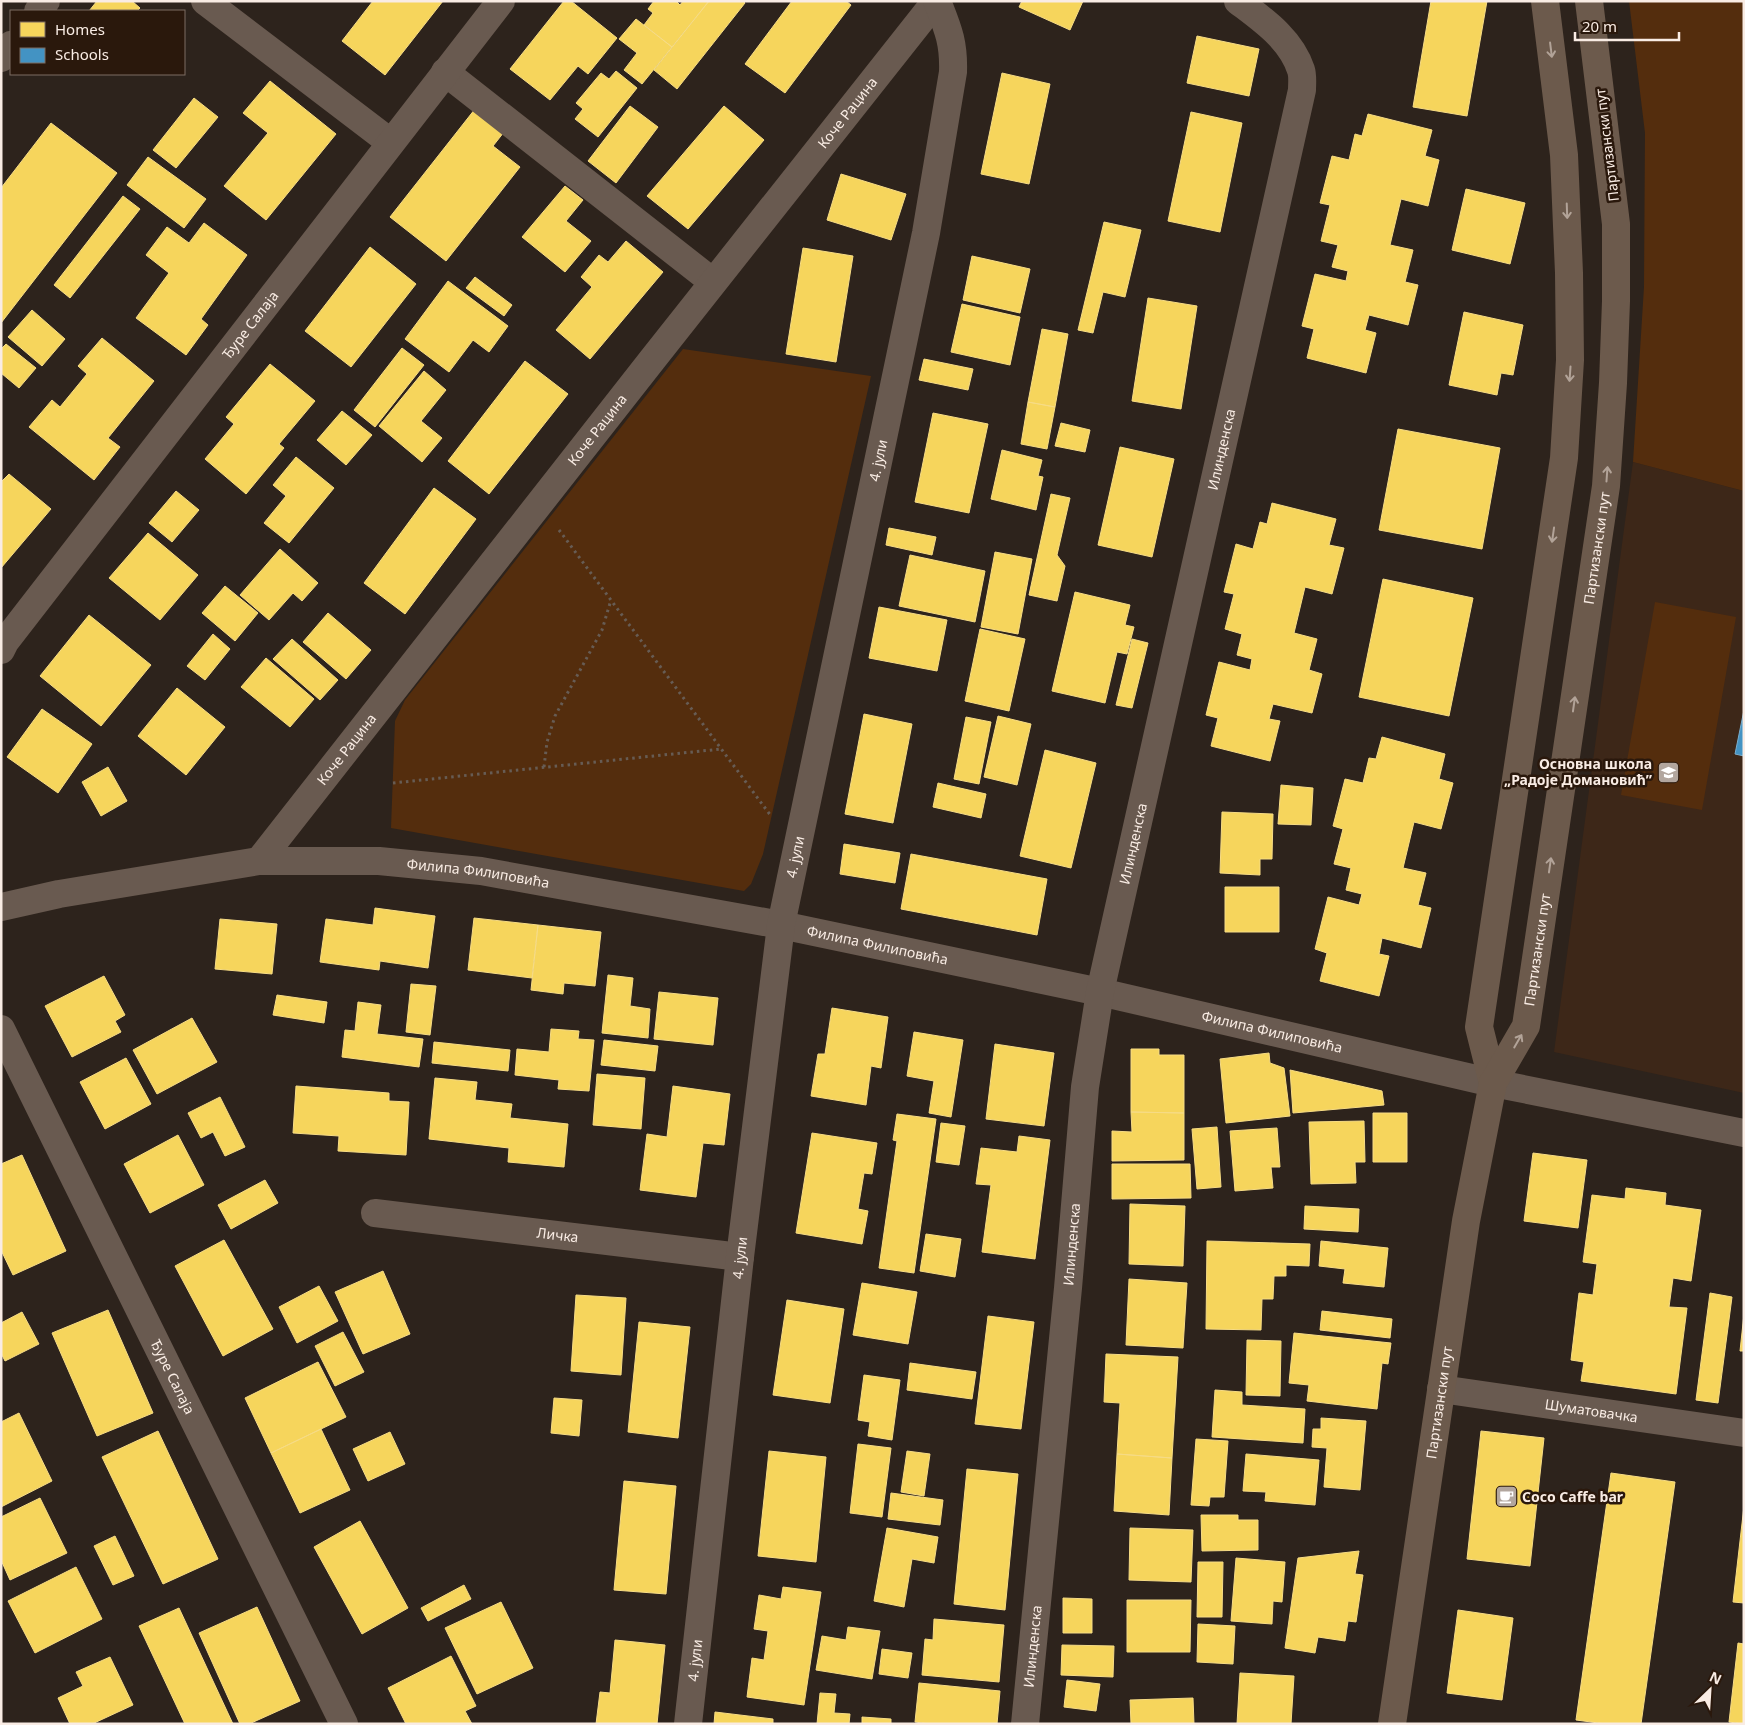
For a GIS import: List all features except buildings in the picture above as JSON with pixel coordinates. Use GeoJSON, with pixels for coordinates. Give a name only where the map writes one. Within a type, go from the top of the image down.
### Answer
{"type":"FeatureCollection","features":[{"type":"Feature","properties":{"kind":"main road","name":"Партизански пут"},"geometry":{"type":"LineString","coordinates":[[1493,1083],[1479,1027],[1564,458],[1570,360],[1569,272],[1564,155],[1545,1]]}},
{"type":"Feature","properties":{"kind":"main road","name":"Партизански пут"},"geometry":{"type":"LineString","coordinates":[[1392,1724],[1466,1221],[1493,1083],[1526,1026],[1606,486],[1613,383],[1616,224],[1589,1]]}},
{"type":"Feature","properties":{"kind":"street"},"geometry":{"type":"LineString","coordinates":[[205,1],[390,142]]}},
{"type":"Feature","properties":{"kind":"street","name":"Ђуре Салаја"},"geometry":{"type":"LineString","coordinates":[[1,650],[5,642],[390,142],[501,1]]}},
{"type":"Feature","properties":{"kind":"street","name":"Коче Рацина"},"geometry":{"type":"LineString","coordinates":[[259,861],[936,1]]}},
{"type":"Feature","properties":{"kind":"street","name":"4. јули"},"geometry":{"type":"LineString","coordinates":[[688,1724],[740,1257],[781,925],[926,233],[953,72],[954,50],[948,29],[936,1]]}},
{"type":"Feature","properties":{"kind":"street","name":"Илинденска"},"geometry":{"type":"LineString","coordinates":[[1025,1724],[1068,1288],[1085,1087],[1100,992],[1302,90],[1302,71],[1292,50],[1271,25],[1238,1]]}},
{"type":"Feature","properties":{"kind":"street"},"geometry":{"type":"LineString","coordinates":[[1,58],[10,46]]}},
{"type":"Feature","properties":{"kind":"street"},"geometry":{"type":"LineString","coordinates":[[445,72],[713,282]]}},
{"type":"Feature","properties":{"kind":"street","name":"Филипа Филиповића"},"geometry":{"type":"LineString","coordinates":[[1,907],[58,894],[259,861],[380,861],[481,871],[781,925],[1100,992],[1493,1083],[1744,1133]]}},
{"type":"Feature","properties":{"kind":"street","name":"Ђуре Салаја"},"geometry":{"type":"LineString","coordinates":[[1,1029],[344,1724]]}},
{"type":"Feature","properties":{"kind":"street","name":"Личка"},"geometry":{"type":"LineString","coordinates":[[375,1213],[740,1257]]}},
{"type":"Feature","properties":{"kind":"street","name":"Шуматовачка"},"geometry":{"type":"LineString","coordinates":[[1441,1389],[1744,1433]]}},
{"type":"Feature","properties":{"kind":"path"},"geometry":{"type":"LineString","coordinates":[[556,525],[771,817]]}},
{"type":"Feature","properties":{"kind":"path"},"geometry":{"type":"LineString","coordinates":[[544,767],[547,742],[555,716],[602,630],[612,600]]}},
{"type":"Feature","properties":{"kind":"path"},"geometry":{"type":"LineString","coordinates":[[393,783],[721,749]]}},
{"type":"Feature","properties":{"kind":"shaded area"},"geometry":{"type":"Polygon","coordinates":[[[1629,1],[1744,1],[1744,491],[1633,462],[1644,287],[1645,133],[1629,1]]]}},
{"type":"Feature","properties":{"kind":"shaded area"},"geometry":{"type":"Polygon","coordinates":[[[683,349],[871,376],[763,854],[751,884],[744,891],[391,828],[395,721],[405,700],[683,349]]]}},
{"type":"Feature","properties":{"kind":"shaded area","name":"Основна школа „Радоје Домановић”"},"geometry":{"type":"Polygon","coordinates":[[[1633,462],[1744,491],[1744,1093],[1554,1052],[1633,462]]]}},
{"type":"Feature","properties":{"kind":"shaded area"},"geometry":{"type":"Polygon","coordinates":[[[1655,602],[1736,617],[1702,810],[1621,795],[1655,602]]]}},
{"type":"Feature","properties":{"kind":"place","name":"Основна школа „Радоје Домановић”"},"geometry":{"type":"Point","coordinates":[1668,772]}},
{"type":"Feature","properties":{"kind":"place","name":"Coco Caffe bar"},"geometry":{"type":"Point","coordinates":[1506,1497]}}]}
